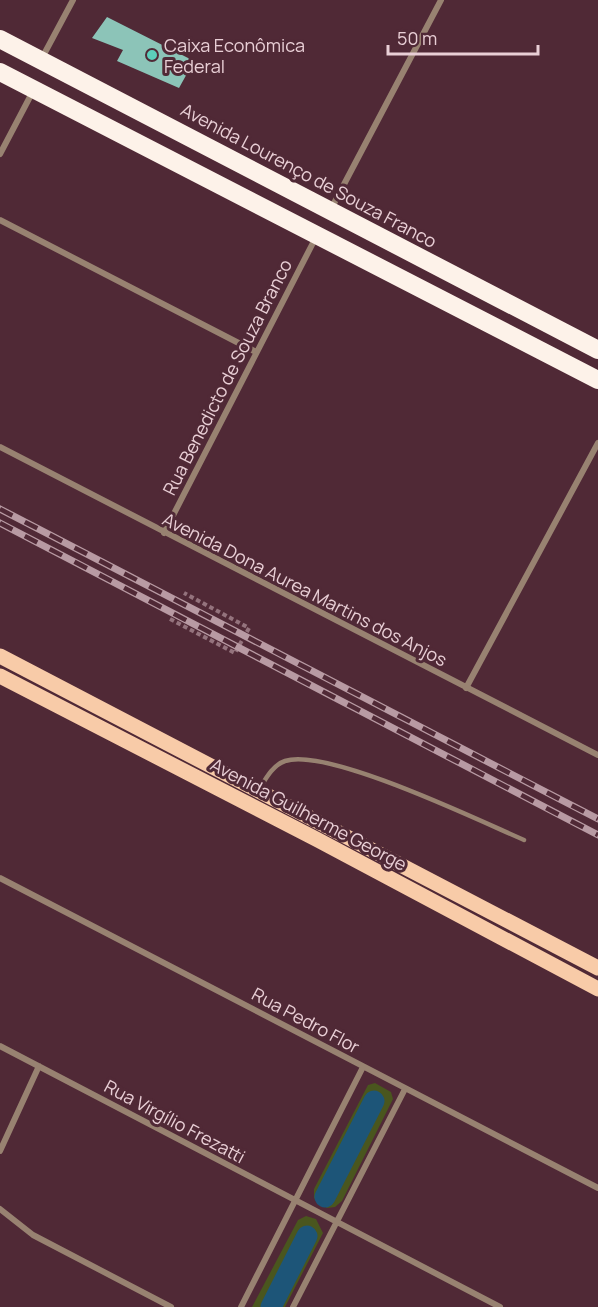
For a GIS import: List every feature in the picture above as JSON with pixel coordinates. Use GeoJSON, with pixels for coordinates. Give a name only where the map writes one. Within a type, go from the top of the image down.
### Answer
{"type":"FeatureCollection","features":[{"type":"Feature","properties":{"kind":"highway","name":"Avenida Lourenço de Souza Franco"},"geometry":{"type":"LineString","coordinates":[[0,39],[598,350]]}},
{"type":"Feature","properties":{"kind":"highway"},"geometry":{"type":"LineString","coordinates":[[0,72],[598,380]]}},
{"type":"Feature","properties":{"kind":"main road","name":"Avenida Guilherme George"},"geometry":{"type":"LineString","coordinates":[[0,656],[598,968]]}},
{"type":"Feature","properties":{"kind":"main road","name":"Avenida Guilherme George"},"geometry":{"type":"LineString","coordinates":[[0,676],[318,840],[598,989]]}},
{"type":"Feature","properties":{"kind":"street"},"geometry":{"type":"LineString","coordinates":[[41,59],[73,0]]}},
{"type":"Feature","properties":{"kind":"street"},"geometry":{"type":"LineString","coordinates":[[330,210],[441,0]]}},
{"type":"Feature","properties":{"kind":"street"},"geometry":{"type":"LineString","coordinates":[[0,154],[34,89]]}},
{"type":"Feature","properties":{"kind":"street"},"geometry":{"type":"LineString","coordinates":[[0,220],[256,352]]}},
{"type":"Feature","properties":{"kind":"street","name":"Rua Benedicto de Souza Branco"},"geometry":{"type":"LineString","coordinates":[[164,533],[318,234]]}},
{"type":"Feature","properties":{"kind":"street"},"geometry":{"type":"LineString","coordinates":[[466,688],[598,443]]}},
{"type":"Feature","properties":{"kind":"street","name":"Avenida Dona Aurea Martins dos Anjos"},"geometry":{"type":"LineString","coordinates":[[0,447],[598,754]]}},
{"type":"Feature","properties":{"kind":"street","name":"Rua Pedro Flor"},"geometry":{"type":"LineString","coordinates":[[0,878],[598,1188]]}},
{"type":"Feature","properties":{"kind":"street","name":"Rua Virgílio Frezatti"},"geometry":{"type":"LineString","coordinates":[[0,1046],[500,1307]]}},
{"type":"Feature","properties":{"kind":"street"},"geometry":{"type":"LineString","coordinates":[[0,1151],[39,1066]]}},
{"type":"Feature","properties":{"kind":"street"},"geometry":{"type":"LineString","coordinates":[[241,1307],[297,1201],[363,1067]]}},
{"type":"Feature","properties":{"kind":"street"},"geometry":{"type":"LineString","coordinates":[[293,1307],[405,1089]]}},
{"type":"Feature","properties":{"kind":"street"},"geometry":{"type":"LineString","coordinates":[[0,1209],[33,1234],[171,1307]]}},
{"type":"Feature","properties":{"kind":"lane"},"geometry":{"type":"LineString","coordinates":[[258,790],[270,773],[286,760],[317,763],[394,784],[524,840]]}},
{"type":"Feature","properties":{"kind":"path"},"geometry":{"type":"LineString","coordinates":[[170,619],[235,653],[249,628],[183,593]]}},
{"type":"Feature","properties":{"kind":"green space"},"geometry":{"type":"Polygon","coordinates":[[[375,1083],[391,1092],[393,1099],[342,1201],[335,1207],[327,1208],[314,1198],[314,1189],[368,1085],[375,1083]]]}},
{"type":"Feature","properties":{"kind":"green space"},"geometry":{"type":"Polygon","coordinates":[[[306,1216],[316,1219],[323,1233],[285,1307],[252,1307],[298,1220],[306,1216]]]}},
{"type":"Feature","properties":{"kind":"building","name":"Caixa Econômica Federal"},"geometry":{"type":"Polygon","coordinates":[[[107,17],[194,61],[179,88],[117,61],[123,50],[92,38],[107,17]]]}},
{"type":"Feature","properties":{"kind":"waterway"},"geometry":{"type":"LineString","coordinates":[[325,1197],[374,1101]]}},
{"type":"Feature","properties":{"kind":"waterway"},"geometry":{"type":"LineString","coordinates":[[271,1307],[307,1236]]}},
{"type":"Feature","properties":{"kind":"railway"},"geometry":{"type":"LineString","coordinates":[[0,509],[598,819]]}},
{"type":"Feature","properties":{"kind":"railway"},"geometry":{"type":"LineString","coordinates":[[0,523],[598,835]]}},
{"type":"Feature","properties":{"kind":"place","name":"Caixa Econômica Federal"},"geometry":{"type":"Point","coordinates":[152,55]}}]}
